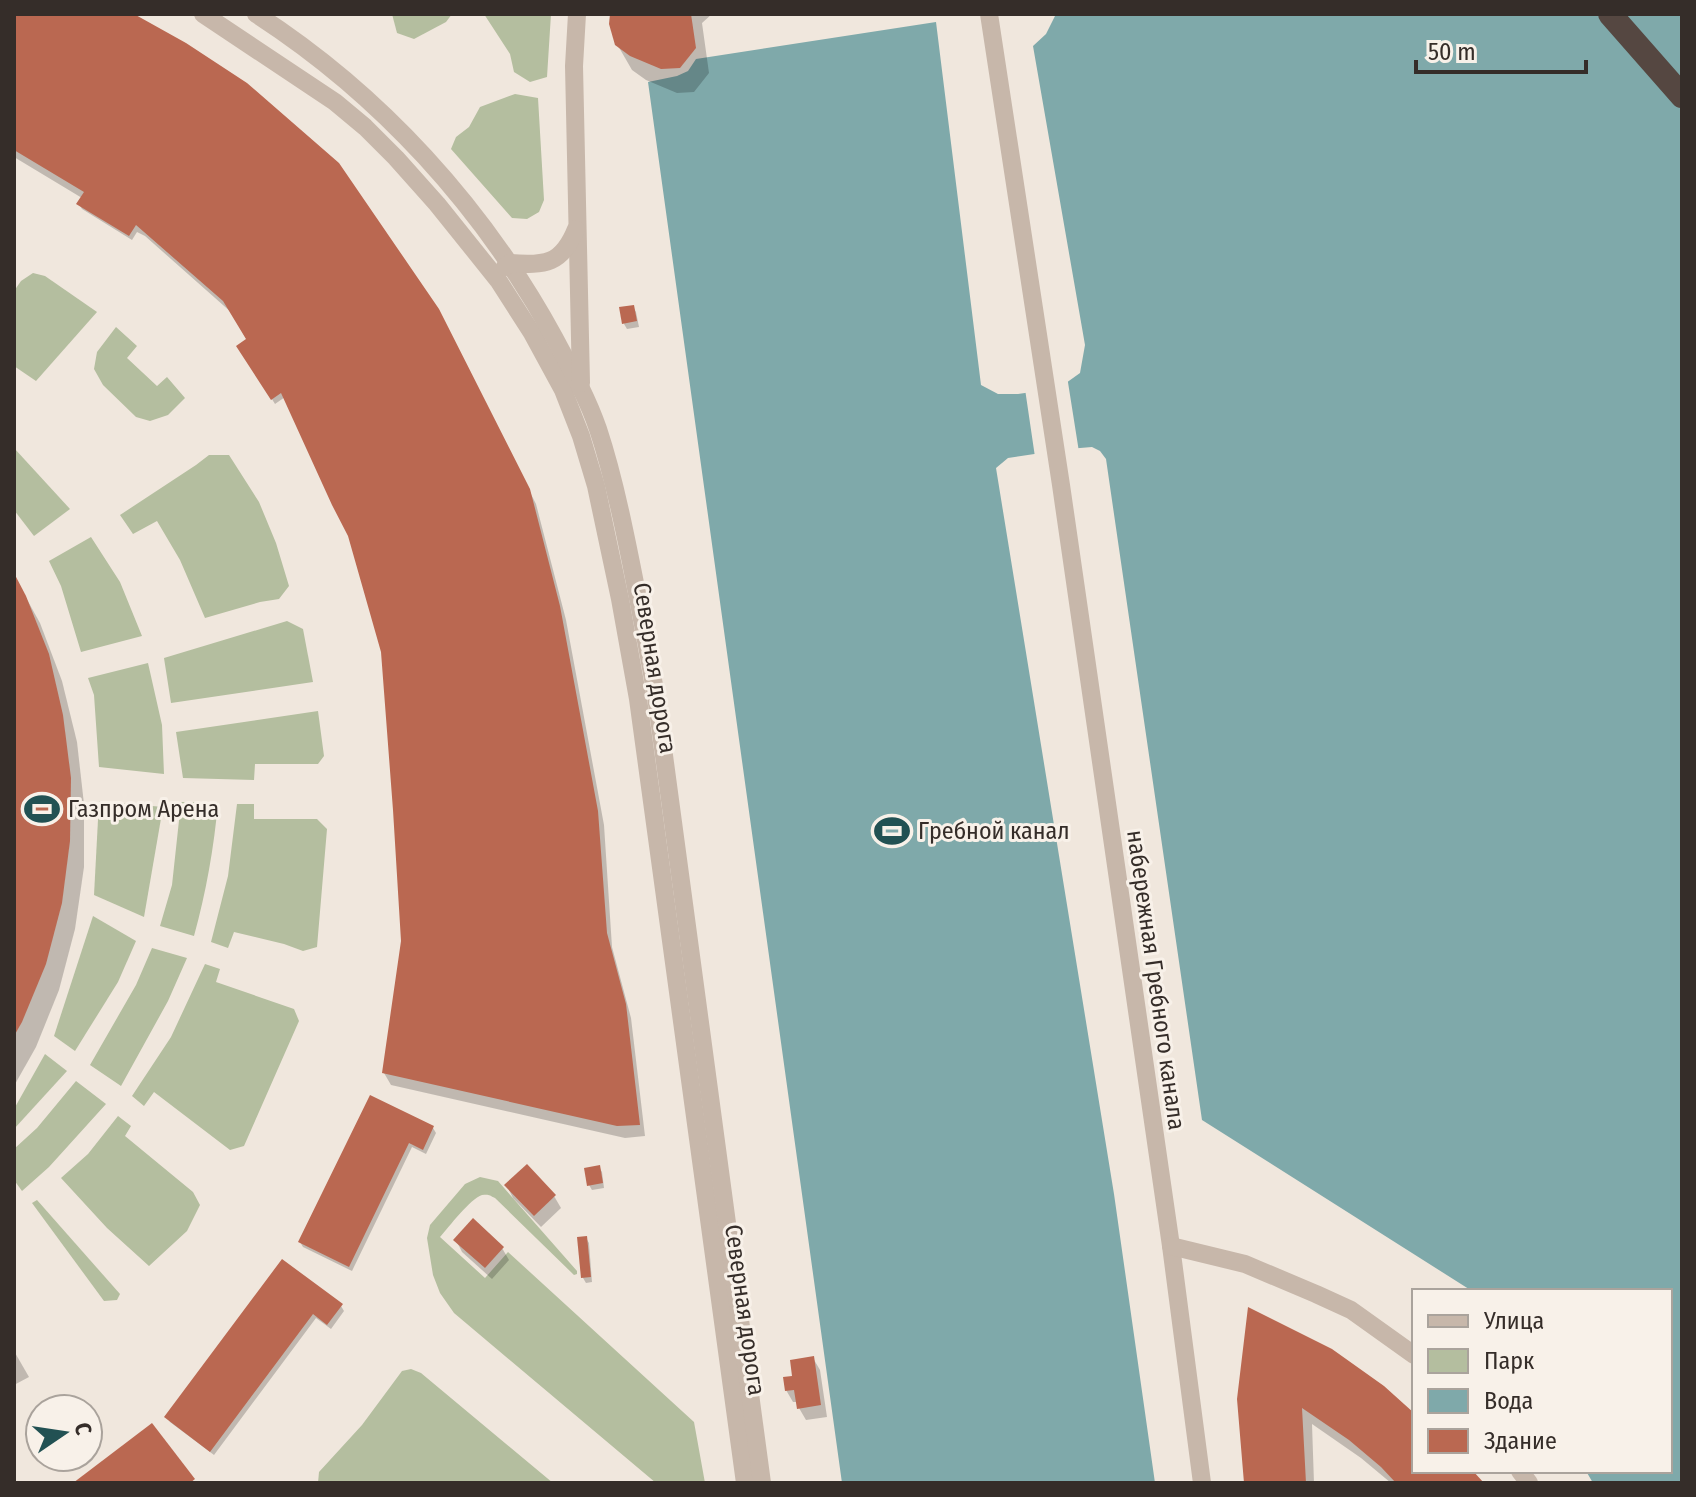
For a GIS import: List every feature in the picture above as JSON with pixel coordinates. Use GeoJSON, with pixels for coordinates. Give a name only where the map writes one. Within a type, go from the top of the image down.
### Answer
{"type":"FeatureCollection","features":[{"type":"Feature","properties":{"kind":"highway"},"geometry":{"type":"LineString","coordinates":[[1610,14],[1682,96]]}},
{"type":"Feature","properties":{"kind":"street","name":"Северная дорога"},"geometry":{"type":"LineString","coordinates":[[203,14],[335,102],[396,158],[494,275],[598,428],[639,597],[656,696],[762,1483]]}},
{"type":"Feature","properties":{"kind":"street"},"geometry":{"type":"LineString","coordinates":[[574,393],[577,226],[574,66],[577,14]]}},
{"type":"Feature","properties":{"kind":"street","name":"набережная Гребного канала"},"geometry":{"type":"LineString","coordinates":[[989,14],[1061,485],[1171,1246],[1202,1483]]}},
{"type":"Feature","properties":{"kind":"street","name":"Северная дорога"},"geometry":{"type":"LineString","coordinates":[[267,17],[380,110],[453,189],[510,263],[545,322],[574,393],[581,436],[596,486],[620,599],[638,699],[745,1483]]}},
{"type":"Feature","properties":{"kind":"street"},"geometry":{"type":"LineString","coordinates":[[252,46],[267,17]]}},
{"type":"Feature","properties":{"kind":"street"},"geometry":{"type":"LineString","coordinates":[[494,275],[510,263],[548,263],[562,255],[577,226]]}},
{"type":"Feature","properties":{"kind":"street"},"geometry":{"type":"LineString","coordinates":[[1171,1246],[1245,1264],[1316,1294],[1351,1310],[1412,1354]]}},
{"type":"Feature","properties":{"kind":"green space"},"geometry":{"type":"Polygon","coordinates":[[[392,14],[452,14],[446,22],[414,39],[397,33],[392,14]]]}},
{"type":"Feature","properties":{"kind":"green space"},"geometry":{"type":"Polygon","coordinates":[[[484,14],[551,14],[547,77],[530,82],[514,72],[510,54],[484,14]]]}},
{"type":"Feature","properties":{"kind":"green space"},"geometry":{"type":"Polygon","coordinates":[[[515,94],[538,98],[544,200],[539,212],[527,219],[512,218],[451,149],[456,137],[469,127],[480,107],[515,94]]]}},
{"type":"Feature","properties":{"kind":"green space"},"geometry":{"type":"Polygon","coordinates":[[[33,273],[45,276],[97,312],[36,381],[14,366],[14,291],[21,281],[33,273]]]}},
{"type":"Feature","properties":{"kind":"green space"},"geometry":{"type":"Polygon","coordinates":[[[116,327],[137,346],[127,358],[157,386],[167,377],[185,398],[168,415],[150,421],[136,417],[103,385],[94,369],[97,352],[116,327]]]}},
{"type":"Feature","properties":{"kind":"green space"},"geometry":{"type":"Polygon","coordinates":[[[14,448],[70,509],[34,536],[14,510],[14,448]]]}},
{"type":"Feature","properties":{"kind":"green space"},"geometry":{"type":"Polygon","coordinates":[[[209,455],[229,455],[259,502],[289,586],[279,599],[205,618],[180,560],[157,521],[133,534],[120,515],[209,455]]]}},
{"type":"Feature","properties":{"kind":"green space"},"geometry":{"type":"Polygon","coordinates":[[[91,537],[120,582],[142,636],[81,652],[61,586],[49,561],[91,537]]]}},
{"type":"Feature","properties":{"kind":"green space"},"geometry":{"type":"Polygon","coordinates":[[[287,621],[303,629],[313,682],[171,703],[164,658],[287,621]]]}},
{"type":"Feature","properties":{"kind":"green space"},"geometry":{"type":"Polygon","coordinates":[[[148,663],[162,725],[164,774],[99,767],[94,695],[88,678],[148,663]]]}},
{"type":"Feature","properties":{"kind":"green space"},"geometry":{"type":"Polygon","coordinates":[[[318,711],[324,756],[318,764],[255,764],[254,780],[183,778],[176,732],[318,711]]]}},
{"type":"Feature","properties":{"kind":"green space"},"geometry":{"type":"Polygon","coordinates":[[[99,801],[163,807],[144,917],[94,895],[99,801]]]}},
{"type":"Feature","properties":{"kind":"green space"},"geometry":{"type":"Polygon","coordinates":[[[181,802],[218,802],[209,870],[194,936],[160,926],[172,885],[181,802]]]}},
{"type":"Feature","properties":{"kind":"green space"},"geometry":{"type":"Polygon","coordinates":[[[237,804],[254,804],[254,819],[317,819],[327,829],[317,947],[303,951],[234,932],[228,948],[211,942],[228,876],[237,804]]]}},
{"type":"Feature","properties":{"kind":"green space"},"geometry":{"type":"Polygon","coordinates":[[[93,916],[136,941],[118,982],[75,1051],[54,1036],[93,916]]]}},
{"type":"Feature","properties":{"kind":"green space"},"geometry":{"type":"Polygon","coordinates":[[[152,948],[187,958],[168,1001],[121,1086],[90,1065],[136,985],[152,948]]]}},
{"type":"Feature","properties":{"kind":"green space"},"geometry":{"type":"Polygon","coordinates":[[[205,964],[220,969],[216,982],[294,1009],[299,1021],[244,1146],[230,1150],[154,1092],[144,1106],[132,1096],[171,1037],[205,964]]]}},
{"type":"Feature","properties":{"kind":"green space"},"geometry":{"type":"Polygon","coordinates":[[[45,1054],[67,1071],[14,1129],[14,1109],[45,1054]]]}},
{"type":"Feature","properties":{"kind":"green space"},"geometry":{"type":"Polygon","coordinates":[[[76,1081],[106,1104],[49,1167],[22,1191],[14,1180],[14,1149],[37,1128],[76,1081]]]}},
{"type":"Feature","properties":{"kind":"green space"},"geometry":{"type":"Polygon","coordinates":[[[118,1116],[131,1126],[125,1136],[193,1192],[200,1205],[187,1231],[149,1266],[107,1228],[61,1178],[88,1154],[118,1116]]]}},
{"type":"Feature","properties":{"kind":"green space"},"geometry":{"type":"Polygon","coordinates":[[[480,1177],[498,1181],[577,1274],[574,1275],[489,1195],[482,1195],[472,1202],[440,1237],[485,1278],[508,1252],[694,1422],[705,1483],[656,1483],[454,1313],[440,1293],[433,1275],[427,1238],[430,1225],[465,1184],[480,1177]]]}},
{"type":"Feature","properties":{"kind":"green space"},"geometry":{"type":"Polygon","coordinates":[[[37,1200],[120,1294],[117,1300],[104,1301],[32,1203],[37,1200]]]}},
{"type":"Feature","properties":{"kind":"green space"},"geometry":{"type":"Polygon","coordinates":[[[411,1369],[421,1373],[553,1483],[318,1483],[319,1472],[362,1425],[402,1371],[411,1369]]]}},
{"type":"Feature","properties":{"kind":"water"},"geometry":{"type":"Polygon","coordinates":[[[1056,14],[1682,14],[1682,1483],[1593,1483],[1587,1473],[1672,1473],[1672,1289],[1469,1289],[1202,1120],[1106,459],[1092,447],[1008,458],[996,468],[1114,1194],[1155,1483],[842,1483],[648,82],[688,71],[696,59],[936,22],[981,385],[998,394],[1018,394],[1059,388],[1080,373],[1085,345],[1033,46],[1046,34],[1056,14]]]}},
{"type":"Feature","properties":{"kind":"pier"},"geometry":{"type":"Polygon","coordinates":[[[1067,376],[1079,452],[1035,457],[1025,389],[1057,384],[1067,376]]]}},
{"type":"Feature","properties":{"kind":"building"},"geometry":{"type":"Polygon","coordinates":[[[14,14],[134,14],[247,83],[339,163],[439,309],[530,489],[560,606],[598,811],[607,933],[626,1004],[640,1125],[617,1126],[382,1073],[401,941],[393,810],[381,652],[348,536],[281,393],[271,400],[236,346],[246,339],[223,301],[136,225],[129,236],[76,204],[84,192],[14,150],[14,14]]]}},
{"type":"Feature","properties":{"kind":"building"},"geometry":{"type":"Polygon","coordinates":[[[610,14],[691,14],[696,48],[680,68],[661,69],[630,56],[615,45],[609,24],[610,14]]]}},
{"type":"Feature","properties":{"kind":"building"},"geometry":{"type":"Polygon","coordinates":[[[634,305],[637,321],[622,324],[619,307],[634,305]]]}},
{"type":"Feature","properties":{"kind":"building","name":"Газпром Арена"},"geometry":{"type":"Polygon","coordinates":[[[14,573],[49,654],[63,715],[71,778],[70,841],[62,903],[46,964],[14,1036],[14,573]]]}},
{"type":"Feature","properties":{"kind":"building"},"geometry":{"type":"Polygon","coordinates":[[[370,1095],[434,1126],[423,1150],[409,1143],[349,1267],[298,1242],[370,1095]]]}},
{"type":"Feature","properties":{"kind":"building"},"geometry":{"type":"Polygon","coordinates":[[[527,1164],[556,1195],[534,1216],[504,1185],[527,1164]]]}},
{"type":"Feature","properties":{"kind":"building"},"geometry":{"type":"Polygon","coordinates":[[[600,1165],[603,1183],[587,1186],[584,1168],[600,1165]]]}},
{"type":"Feature","properties":{"kind":"building"},"geometry":{"type":"Polygon","coordinates":[[[473,1218],[504,1247],[485,1268],[453,1240],[473,1218]]]}},
{"type":"Feature","properties":{"kind":"building"},"geometry":{"type":"Polygon","coordinates":[[[587,1236],[591,1277],[581,1278],[577,1237],[587,1236]]]}},
{"type":"Feature","properties":{"kind":"building"},"geometry":{"type":"Polygon","coordinates":[[[282,1259],[343,1304],[327,1325],[313,1314],[210,1452],[164,1417],[282,1259]]]}},
{"type":"Feature","properties":{"kind":"building"},"geometry":{"type":"Polygon","coordinates":[[[1248,1307],[1332,1349],[1384,1386],[1412,1411],[1412,1473],[1475,1473],[1484,1483],[1396,1483],[1349,1440],[1302,1408],[1306,1483],[1244,1483],[1237,1399],[1248,1307]]]}},
{"type":"Feature","properties":{"kind":"building"},"geometry":{"type":"Polygon","coordinates":[[[814,1356],[821,1405],[797,1409],[794,1390],[785,1391],[783,1377],[792,1376],[790,1360],[814,1356]]]}},
{"type":"Feature","properties":{"kind":"building"},"geometry":{"type":"Polygon","coordinates":[[[152,1423],[195,1479],[190,1483],[73,1483],[86,1473],[104,1473],[104,1459],[152,1423]]]}},
{"type":"Feature","properties":{"kind":"place","name":"Газпром Арена"},"geometry":{"type":"Point","coordinates":[42,809]}},
{"type":"Feature","properties":{"kind":"place","name":"Гребной канал"},"geometry":{"type":"Point","coordinates":[892,831]}}]}
